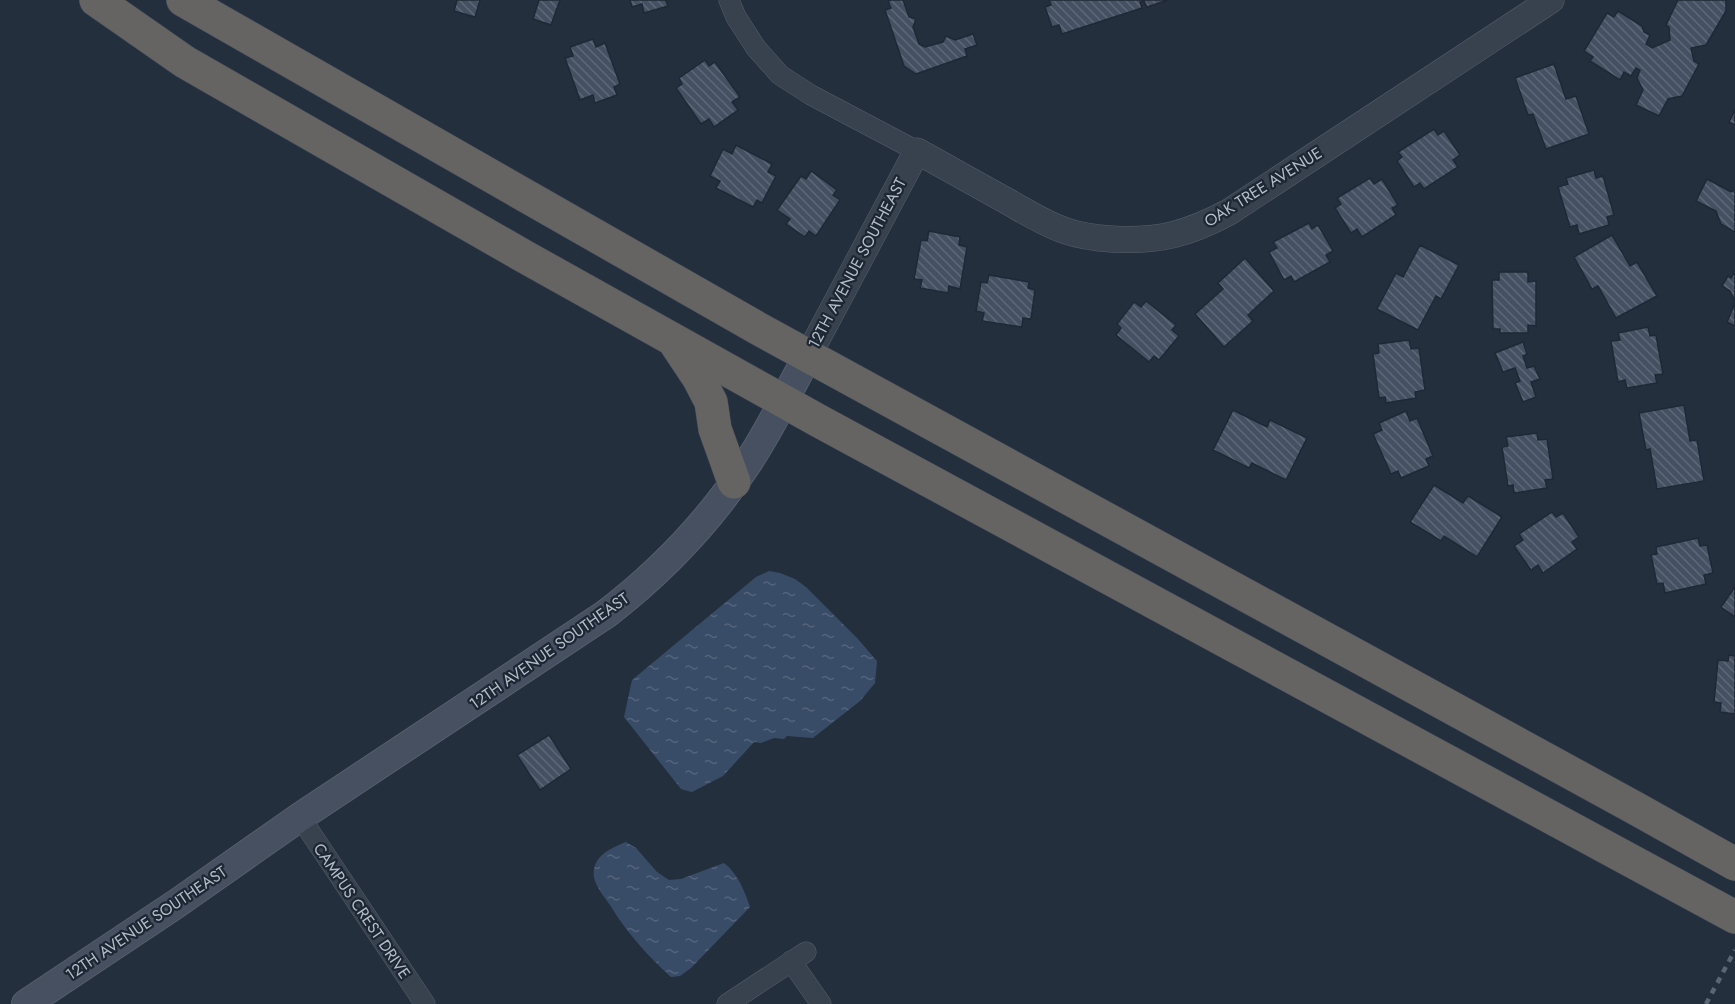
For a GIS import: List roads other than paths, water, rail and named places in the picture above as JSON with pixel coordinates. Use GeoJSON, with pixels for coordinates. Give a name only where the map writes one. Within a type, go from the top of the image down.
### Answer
{"type":"FeatureCollection","features":[{"type":"Feature","properties":{"kind":"highway"},"geometry":{"type":"LineString","coordinates":[[96,0],[185,62],[527,258],[783,400],[1735,917]]}},
{"type":"Feature","properties":{"kind":"highway"},"geometry":{"type":"LineString","coordinates":[[183,0],[917,417],[1722,857]]}},
{"type":"Feature","properties":{"kind":"highway"},"geometry":{"type":"LineString","coordinates":[[673,339],[711,402],[715,429],[734,482]]}},
{"type":"Feature","properties":{"kind":"main road","name":"12TH AVENUE SOUTHEAST"},"geometry":{"type":"LineString","coordinates":[[26,1004],[176,904],[300,817],[606,614],[635,591],[675,555],[713,511],[748,463],[808,356]]}},
{"type":"Feature","properties":{"kind":"street"},"geometry":{"type":"LineString","coordinates":[[729,0],[736,17],[751,41],[780,75],[811,95],[917,151]]}},
{"type":"Feature","properties":{"kind":"street","name":"OAK TREE AVENUE"},"geometry":{"type":"LineString","coordinates":[[917,151],[1043,221],[1066,231],[1090,237],[1114,239],[1163,238],[1204,225],[1229,212],[1551,0]]}},
{"type":"Feature","properties":{"kind":"street","name":"12TH AVENUE SOUTHEAST"},"geometry":{"type":"LineString","coordinates":[[808,356],[917,151]]}},
{"type":"Feature","properties":{"kind":"street","name":"CAMPUS CREST DRIVE"},"geometry":{"type":"LineString","coordinates":[[300,817],[425,1004]]}},
{"type":"Feature","properties":{"kind":"street"},"geometry":{"type":"LineString","coordinates":[[728,1004],[799,957],[821,1004]]}},
{"type":"Feature","properties":{"kind":"water"},"geometry":{"type":"Polygon","coordinates":[[[769,571],[795,579],[806,587],[857,638],[877,661],[875,683],[860,701],[813,738],[787,736],[784,739],[774,738],[761,743],[754,742],[723,776],[692,792],[681,789],[624,717],[632,680],[756,577],[769,571]]]}},
{"type":"Feature","properties":{"kind":"water"},"geometry":{"type":"Polygon","coordinates":[[[626,842],[636,848],[657,872],[669,880],[681,879],[724,863],[737,877],[745,894],[750,907],[691,968],[680,976],[671,977],[638,943],[623,925],[595,880],[594,869],[598,859],[609,850],[626,842]]]}},
{"type":"Feature","properties":{"kind":"railway"},"geometry":{"type":"LineString","coordinates":[[1706,1004],[1735,950]]}}]}
